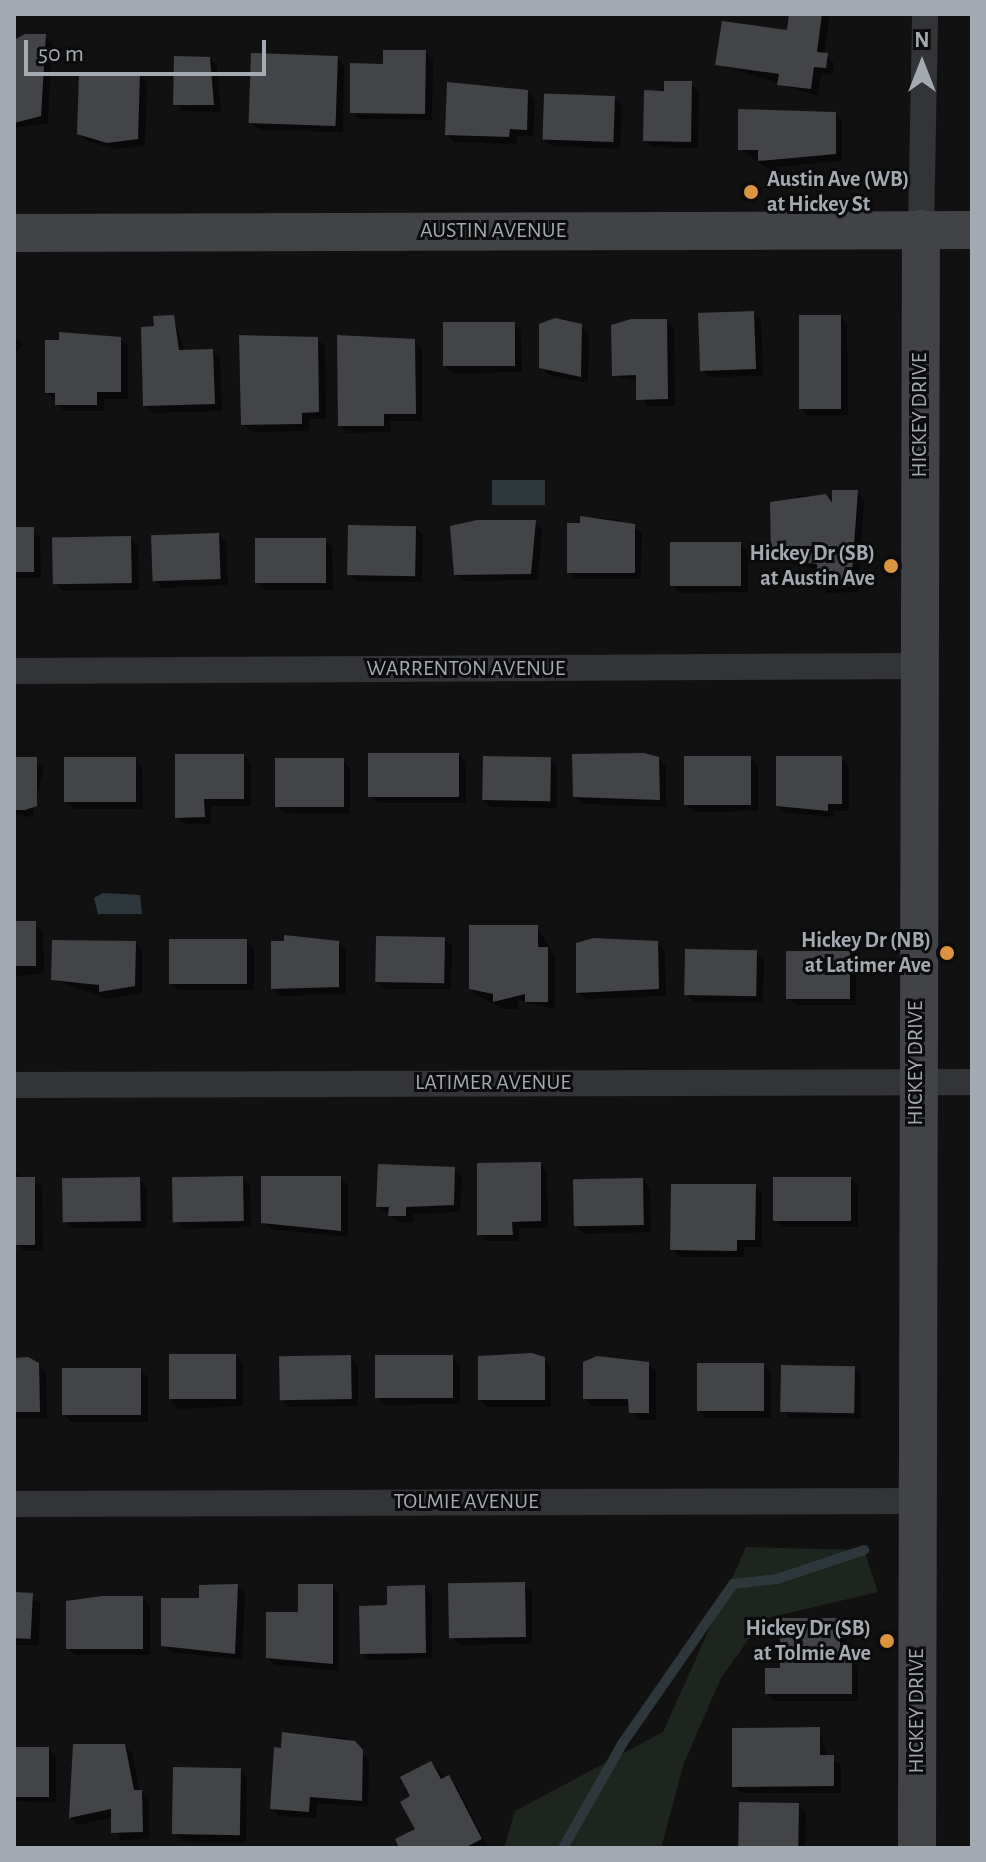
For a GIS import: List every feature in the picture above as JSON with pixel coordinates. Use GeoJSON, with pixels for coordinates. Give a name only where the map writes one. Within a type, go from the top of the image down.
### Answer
{"type":"FeatureCollection","features":[{"type":"Feature","properties":{"kind":"street"},"geometry":{"type":"LineString","coordinates":[[921,229],[925,14]]}},
{"type":"Feature","properties":{"kind":"street","name":"HICKEY DRIVE"},"geometry":{"type":"LineString","coordinates":[[917,1848],[917,666],[921,229]]}},
{"type":"Feature","properties":{"kind":"street","name":"AUSTIN AVENUE"},"geometry":{"type":"LineString","coordinates":[[14,233],[972,230]]}},
{"type":"Feature","properties":{"kind":"street","name":"WARRENTON AVENUE"},"geometry":{"type":"LineString","coordinates":[[14,671],[917,666]]}},
{"type":"Feature","properties":{"kind":"street","name":"LATIMER AVENUE"},"geometry":{"type":"LineString","coordinates":[[14,1085],[972,1082]]}},
{"type":"Feature","properties":{"kind":"street","name":"TOLMIE AVENUE"},"geometry":{"type":"LineString","coordinates":[[14,1504],[918,1501]]}},
{"type":"Feature","properties":{"kind":"shaded area"},"geometry":{"type":"Polygon","coordinates":[[[492,480],[545,480],[545,505],[492,505],[492,480]]]}},
{"type":"Feature","properties":{"kind":"shaded area"},"geometry":{"type":"Polygon","coordinates":[[[103,893],[140,895],[142,914],[98,914],[94,898],[103,893]]]}},
{"type":"Feature","properties":{"kind":"shaded area"},"geometry":{"type":"Polygon","coordinates":[[[746,1547],[864,1550],[878,1592],[763,1619],[721,1678],[684,1763],[661,1848],[504,1848],[515,1811],[663,1732],[746,1547]]]}},
{"type":"Feature","properties":{"kind":"building"},"geometry":{"type":"Polygon","coordinates":[[[789,14],[822,14],[817,52],[828,53],[826,68],[814,67],[811,89],[777,85],[779,74],[715,65],[722,21],[787,30],[789,14]]]}},
{"type":"Feature","properties":{"kind":"building"},"geometry":{"type":"Polygon","coordinates":[[[25,34],[46,34],[41,116],[14,123],[14,40],[25,34]]]}},
{"type":"Feature","properties":{"kind":"building"},"geometry":{"type":"Polygon","coordinates":[[[383,50],[426,50],[425,114],[350,113],[350,63],[383,64],[383,50]]]}},
{"type":"Feature","properties":{"kind":"building"},"geometry":{"type":"Polygon","coordinates":[[[251,53],[338,56],[336,126],[249,123],[251,53]]]}},
{"type":"Feature","properties":{"kind":"building"},"geometry":{"type":"Polygon","coordinates":[[[174,56],[210,57],[214,105],[173,105],[174,56]]]}},
{"type":"Feature","properties":{"kind":"building"},"geometry":{"type":"Polygon","coordinates":[[[79,72],[140,73],[138,139],[107,143],[77,134],[79,72]]]}},
{"type":"Feature","properties":{"kind":"building"},"geometry":{"type":"Polygon","coordinates":[[[664,81],[692,81],[691,142],[643,141],[644,90],[664,91],[664,81]]]}},
{"type":"Feature","properties":{"kind":"building"},"geometry":{"type":"Polygon","coordinates":[[[447,82],[528,90],[527,130],[510,129],[509,137],[445,135],[447,82]]]}},
{"type":"Feature","properties":{"kind":"building"},"geometry":{"type":"Polygon","coordinates":[[[544,94],[615,96],[613,142],[542,139],[544,94]]]}},
{"type":"Feature","properties":{"kind":"building"},"geometry":{"type":"Polygon","coordinates":[[[738,109],[836,112],[836,154],[758,161],[758,150],[738,150],[738,109]]]}},
{"type":"Feature","properties":{"kind":"building"},"geometry":{"type":"Polygon","coordinates":[[[754,311],[756,369],[700,371],[698,313],[754,311]]]}},
{"type":"Feature","properties":{"kind":"building"},"geometry":{"type":"Polygon","coordinates":[[[174,315],[179,350],[213,349],[215,404],[143,406],[141,327],[154,326],[153,316],[174,315]]]}},
{"type":"Feature","properties":{"kind":"building"},"geometry":{"type":"Polygon","coordinates":[[[799,315],[841,315],[841,409],[799,409],[799,315]]]}},
{"type":"Feature","properties":{"kind":"building"},"geometry":{"type":"Polygon","coordinates":[[[555,318],[582,324],[581,377],[539,368],[539,324],[555,318]]]}},
{"type":"Feature","properties":{"kind":"building"},"geometry":{"type":"Polygon","coordinates":[[[631,319],[667,319],[668,399],[636,400],[636,375],[612,376],[611,325],[631,319]]]}},
{"type":"Feature","properties":{"kind":"building"},"geometry":{"type":"Polygon","coordinates":[[[443,322],[515,322],[515,366],[443,366],[443,322]]]}},
{"type":"Feature","properties":{"kind":"building"},"geometry":{"type":"Polygon","coordinates":[[[59,332],[121,337],[121,392],[97,392],[97,405],[55,405],[55,393],[45,393],[45,340],[59,340],[59,332]]]}},
{"type":"Feature","properties":{"kind":"building"},"geometry":{"type":"Polygon","coordinates":[[[239,335],[318,337],[319,412],[302,413],[302,424],[241,425],[239,335]]]}},
{"type":"Feature","properties":{"kind":"building"},"geometry":{"type":"Polygon","coordinates":[[[337,335],[415,339],[416,414],[384,414],[384,426],[338,426],[337,335]]]}},
{"type":"Feature","properties":{"kind":"building"},"geometry":{"type":"Polygon","coordinates":[[[832,490],[858,490],[851,586],[817,586],[817,564],[771,559],[770,502],[826,494],[832,503],[832,490]]]}},
{"type":"Feature","properties":{"kind":"building"},"geometry":{"type":"Polygon","coordinates":[[[580,516],[635,524],[635,573],[567,573],[567,523],[580,523],[580,516]]]}},
{"type":"Feature","properties":{"kind":"building"},"geometry":{"type":"Polygon","coordinates":[[[477,520],[536,520],[531,574],[454,575],[450,526],[477,520]]]}},
{"type":"Feature","properties":{"kind":"building"},"geometry":{"type":"Polygon","coordinates":[[[348,525],[416,526],[415,576],[347,575],[348,525]]]}},
{"type":"Feature","properties":{"kind":"building"},"geometry":{"type":"Polygon","coordinates":[[[14,527],[34,527],[34,572],[14,572],[14,527]]]}},
{"type":"Feature","properties":{"kind":"building"},"geometry":{"type":"Polygon","coordinates":[[[219,533],[221,579],[153,581],[151,535],[219,533]]]}},
{"type":"Feature","properties":{"kind":"building"},"geometry":{"type":"Polygon","coordinates":[[[131,536],[132,583],[53,584],[52,537],[131,536]]]}},
{"type":"Feature","properties":{"kind":"building"},"geometry":{"type":"Polygon","coordinates":[[[255,538],[326,538],[326,583],[255,583],[255,538]]]}},
{"type":"Feature","properties":{"kind":"building"},"geometry":{"type":"Polygon","coordinates":[[[670,542],[741,542],[741,586],[670,586],[670,542]]]}},
{"type":"Feature","properties":{"kind":"building"},"geometry":{"type":"Polygon","coordinates":[[[368,753],[459,753],[459,797],[368,797],[368,753]]]}},
{"type":"Feature","properties":{"kind":"building"},"geometry":{"type":"Polygon","coordinates":[[[644,753],[659,757],[660,800],[573,797],[572,754],[644,753]]]}},
{"type":"Feature","properties":{"kind":"building"},"geometry":{"type":"Polygon","coordinates":[[[175,754],[244,754],[244,799],[204,799],[205,817],[175,818],[175,754]]]}},
{"type":"Feature","properties":{"kind":"building"},"geometry":{"type":"Polygon","coordinates":[[[483,756],[551,757],[550,801],[482,800],[483,756]]]}},
{"type":"Feature","properties":{"kind":"building"},"geometry":{"type":"Polygon","coordinates":[[[684,756],[751,756],[751,805],[684,805],[684,756]]]}},
{"type":"Feature","properties":{"kind":"building"},"geometry":{"type":"Polygon","coordinates":[[[776,756],[842,756],[842,804],[828,804],[828,811],[776,806],[776,756]]]}},
{"type":"Feature","properties":{"kind":"building"},"geometry":{"type":"Polygon","coordinates":[[[14,757],[37,757],[37,806],[25,810],[14,810],[14,757]]]}},
{"type":"Feature","properties":{"kind":"building"},"geometry":{"type":"Polygon","coordinates":[[[64,757],[136,757],[136,802],[64,802],[64,757]]]}},
{"type":"Feature","properties":{"kind":"building"},"geometry":{"type":"Polygon","coordinates":[[[275,758],[344,758],[344,807],[275,807],[275,758]]]}},
{"type":"Feature","properties":{"kind":"building"},"geometry":{"type":"Polygon","coordinates":[[[14,921],[36,921],[36,966],[14,966],[14,921]]]}},
{"type":"Feature","properties":{"kind":"building"},"geometry":{"type":"Polygon","coordinates":[[[469,925],[538,925],[538,947],[548,947],[548,1002],[525,1002],[525,994],[493,1002],[493,994],[469,989],[469,925]]]}},
{"type":"Feature","properties":{"kind":"building"},"geometry":{"type":"Polygon","coordinates":[[[284,935],[339,941],[339,987],[271,989],[271,941],[284,941],[284,935]]]}},
{"type":"Feature","properties":{"kind":"building"},"geometry":{"type":"Polygon","coordinates":[[[376,936],[445,937],[444,983],[375,982],[376,936]]]}},
{"type":"Feature","properties":{"kind":"building"},"geometry":{"type":"Polygon","coordinates":[[[593,938],[658,941],[659,989],[576,993],[576,943],[593,938]]]}},
{"type":"Feature","properties":{"kind":"building"},"geometry":{"type":"Polygon","coordinates":[[[169,939],[247,939],[247,984],[169,984],[169,939]]]}},
{"type":"Feature","properties":{"kind":"building"},"geometry":{"type":"Polygon","coordinates":[[[52,940],[136,941],[135,986],[99,992],[99,985],[51,980],[52,940]]]}},
{"type":"Feature","properties":{"kind":"building"},"geometry":{"type":"Polygon","coordinates":[[[685,949],[757,950],[756,996],[684,995],[685,949]]]}},
{"type":"Feature","properties":{"kind":"building"},"geometry":{"type":"Polygon","coordinates":[[[786,951],[850,951],[850,999],[786,999],[786,951]]]}},
{"type":"Feature","properties":{"kind":"building"},"geometry":{"type":"Polygon","coordinates":[[[541,1162],[541,1221],[512,1222],[513,1235],[477,1235],[477,1163],[541,1162]]]}},
{"type":"Feature","properties":{"kind":"building"},"geometry":{"type":"Polygon","coordinates":[[[378,1164],[455,1167],[454,1205],[406,1207],[406,1216],[388,1216],[389,1207],[376,1207],[378,1164]]]}},
{"type":"Feature","properties":{"kind":"building"},"geometry":{"type":"Polygon","coordinates":[[[243,1176],[244,1221],[173,1222],[172,1177],[243,1176]]]}},
{"type":"Feature","properties":{"kind":"building"},"geometry":{"type":"Polygon","coordinates":[[[261,1176],[341,1176],[341,1231],[261,1223],[261,1176]]]}},
{"type":"Feature","properties":{"kind":"building"},"geometry":{"type":"Polygon","coordinates":[[[14,1177],[35,1177],[35,1245],[14,1245],[14,1177]]]}},
{"type":"Feature","properties":{"kind":"building"},"geometry":{"type":"Polygon","coordinates":[[[140,1177],[141,1221],[63,1222],[62,1178],[140,1177]]]}},
{"type":"Feature","properties":{"kind":"building"},"geometry":{"type":"Polygon","coordinates":[[[773,1177],[851,1177],[851,1221],[773,1221],[773,1177]]]}},
{"type":"Feature","properties":{"kind":"building"},"geometry":{"type":"Polygon","coordinates":[[[643,1178],[644,1225],[574,1226],[573,1179],[643,1178]]]}},
{"type":"Feature","properties":{"kind":"building"},"geometry":{"type":"Polygon","coordinates":[[[671,1184],[756,1184],[755,1240],[737,1240],[737,1251],[670,1250],[671,1184]]]}},
{"type":"Feature","properties":{"kind":"building"},"geometry":{"type":"Polygon","coordinates":[[[532,1353],[545,1357],[545,1400],[478,1400],[478,1356],[532,1353]]]}},
{"type":"Feature","properties":{"kind":"building"},"geometry":{"type":"Polygon","coordinates":[[[169,1354],[236,1354],[236,1399],[169,1399],[169,1354]]]}},
{"type":"Feature","properties":{"kind":"building"},"geometry":{"type":"Polygon","coordinates":[[[351,1355],[352,1399],[280,1400],[279,1356],[351,1355]]]}},
{"type":"Feature","properties":{"kind":"building"},"geometry":{"type":"Polygon","coordinates":[[[375,1355],[453,1355],[453,1398],[375,1398],[375,1355]]]}},
{"type":"Feature","properties":{"kind":"building"},"geometry":{"type":"Polygon","coordinates":[[[597,1356],[649,1362],[649,1413],[629,1413],[628,1399],[583,1399],[583,1362],[597,1356]]]}},
{"type":"Feature","properties":{"kind":"building"},"geometry":{"type":"Polygon","coordinates":[[[28,1357],[39,1363],[40,1412],[14,1412],[14,1358],[28,1357]]]}},
{"type":"Feature","properties":{"kind":"building"},"geometry":{"type":"Polygon","coordinates":[[[697,1363],[764,1363],[764,1411],[697,1411],[697,1363]]]}},
{"type":"Feature","properties":{"kind":"building"},"geometry":{"type":"Polygon","coordinates":[[[781,1365],[855,1366],[854,1413],[780,1412],[781,1365]]]}},
{"type":"Feature","properties":{"kind":"building"},"geometry":{"type":"Polygon","coordinates":[[[62,1368],[141,1368],[141,1415],[62,1415],[62,1368]]]}},
{"type":"Feature","properties":{"kind":"building"},"geometry":{"type":"Polygon","coordinates":[[[525,1582],[526,1637],[449,1638],[448,1583],[525,1582]]]}},
{"type":"Feature","properties":{"kind":"building"},"geometry":{"type":"Polygon","coordinates":[[[238,1584],[235,1654],[161,1646],[161,1598],[199,1598],[199,1585],[238,1584]]]}},
{"type":"Feature","properties":{"kind":"building"},"geometry":{"type":"Polygon","coordinates":[[[298,1584],[333,1584],[333,1664],[266,1658],[266,1612],[298,1612],[298,1584]]]}},
{"type":"Feature","properties":{"kind":"building"},"geometry":{"type":"Polygon","coordinates":[[[425,1585],[426,1653],[360,1654],[359,1606],[387,1605],[387,1586],[425,1585]]]}},
{"type":"Feature","properties":{"kind":"building"},"geometry":{"type":"Polygon","coordinates":[[[14,1592],[33,1593],[31,1639],[14,1638],[14,1592]]]}},
{"type":"Feature","properties":{"kind":"building"},"geometry":{"type":"Polygon","coordinates":[[[102,1596],[143,1596],[143,1649],[66,1649],[66,1601],[102,1596]]]}},
{"type":"Feature","properties":{"kind":"building"},"geometry":{"type":"Polygon","coordinates":[[[780,1618],[840,1618],[840,1657],[852,1657],[852,1694],[765,1694],[765,1668],[780,1668],[780,1618]]]}},
{"type":"Feature","properties":{"kind":"building"},"geometry":{"type":"Polygon","coordinates":[[[820,1727],[820,1755],[834,1755],[834,1786],[732,1787],[732,1728],[820,1727]]]}},
{"type":"Feature","properties":{"kind":"building"},"geometry":{"type":"Polygon","coordinates":[[[282,1732],[355,1741],[363,1750],[362,1801],[310,1797],[309,1812],[270,1809],[274,1747],[281,1748],[282,1732]]]}},
{"type":"Feature","properties":{"kind":"building"},"geometry":{"type":"Polygon","coordinates":[[[73,1744],[125,1744],[134,1790],[142,1790],[143,1832],[111,1833],[111,1809],[69,1818],[73,1744]]]}},
{"type":"Feature","properties":{"kind":"building"},"geometry":{"type":"Polygon","coordinates":[[[14,1747],[49,1747],[49,1797],[14,1797],[14,1747]]]}},
{"type":"Feature","properties":{"kind":"building"},"geometry":{"type":"Polygon","coordinates":[[[431,1761],[441,1779],[449,1775],[482,1839],[464,1848],[399,1848],[395,1839],[415,1829],[400,1802],[410,1796],[400,1777],[431,1761]]]}},
{"type":"Feature","properties":{"kind":"building"},"geometry":{"type":"Polygon","coordinates":[[[173,1767],[241,1768],[240,1835],[172,1834],[173,1767]]]}},
{"type":"Feature","properties":{"kind":"building"},"geometry":{"type":"Polygon","coordinates":[[[739,1802],[799,1803],[798,1848],[738,1848],[739,1802]]]}},
{"type":"Feature","properties":{"kind":"waterway"},"geometry":{"type":"LineString","coordinates":[[563,1848],[622,1744],[733,1584],[777,1579],[864,1550]]}},
{"type":"Feature","properties":{"kind":"place","name":"Austin Ave (WB) at Hickey St"},"geometry":{"type":"Point","coordinates":[751,192]}},
{"type":"Feature","properties":{"kind":"place","name":"Hickey Dr (SB) at Austin Ave"},"geometry":{"type":"Point","coordinates":[891,566]}},
{"type":"Feature","properties":{"kind":"place","name":"Hickey Dr (NB) at Latimer Ave"},"geometry":{"type":"Point","coordinates":[947,953]}},
{"type":"Feature","properties":{"kind":"place","name":"Hickey Dr (SB) at Tolmie Ave"},"geometry":{"type":"Point","coordinates":[887,1641]}}]}
